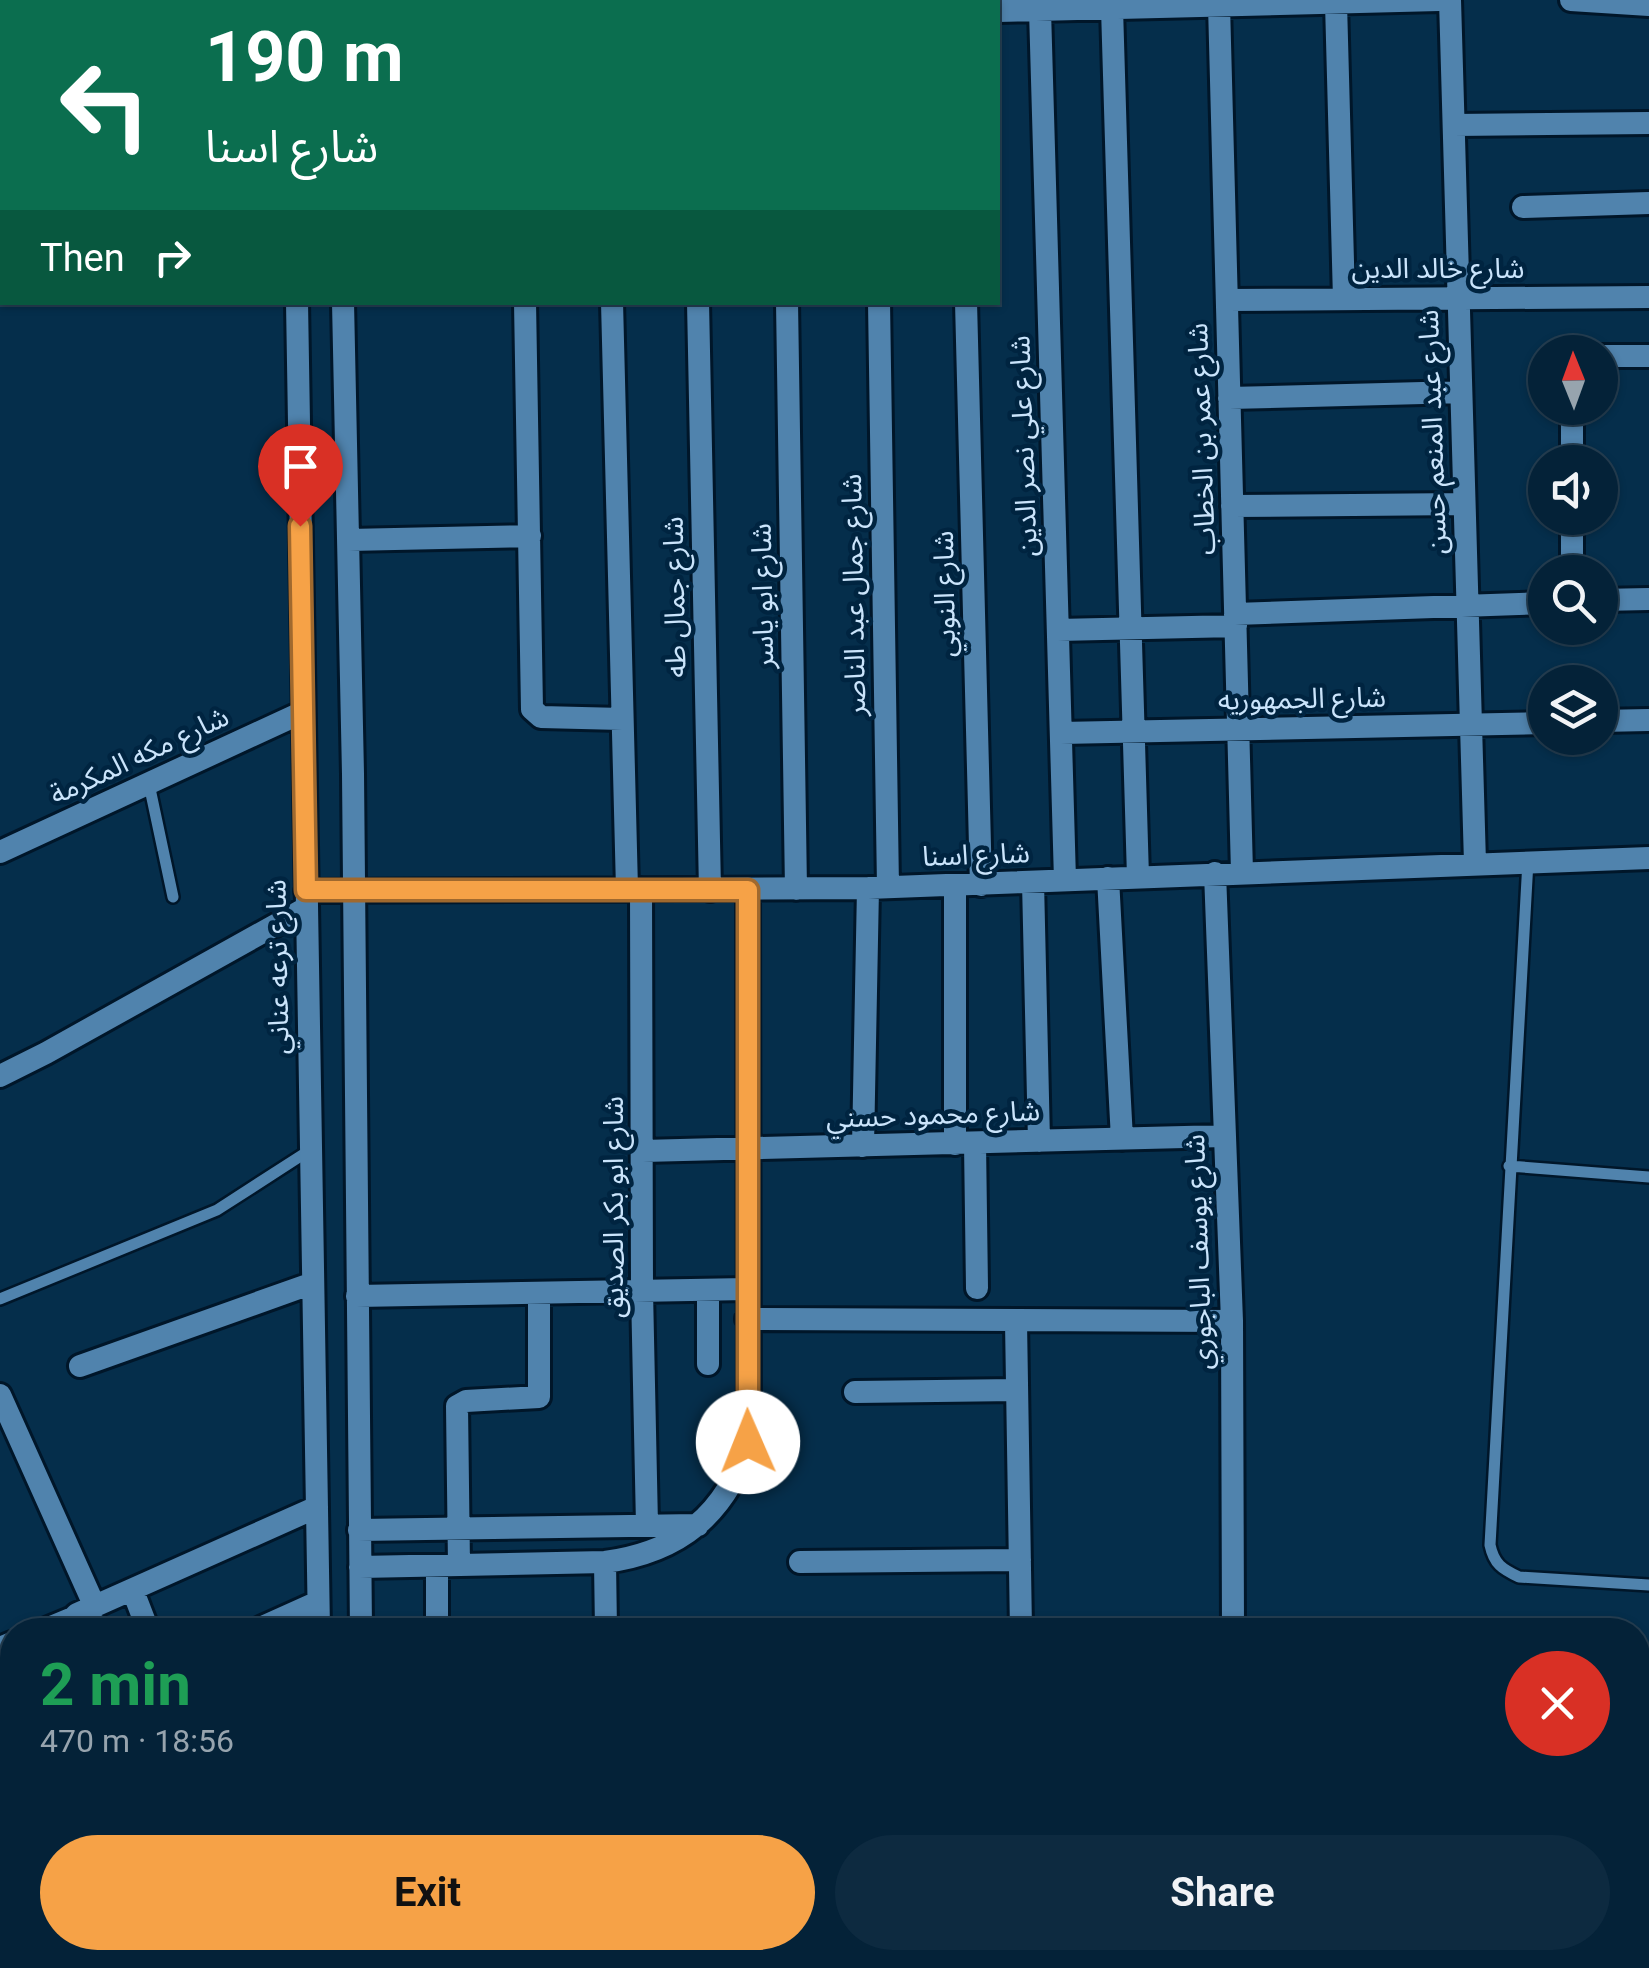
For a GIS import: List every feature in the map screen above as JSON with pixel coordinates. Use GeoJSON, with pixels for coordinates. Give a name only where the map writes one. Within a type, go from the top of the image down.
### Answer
{"type":"FeatureCollection","features":[{"type":"Feature","properties":{"kind":"street"},"geometry":{"type":"LineString","coordinates":[[1000,11],[1082,4],[1112,8],[1169,3],[1439,0]]}},
{"type":"Feature","properties":{"kind":"street","name":"شارع عبد المنعم حسن"},"geometry":{"type":"LineString","coordinates":[[1450,0],[1475,863]]}},
{"type":"Feature","properties":{"kind":"street"},"geometry":{"type":"LineString","coordinates":[[1571,0],[1649,5]]}},
{"type":"Feature","properties":{"kind":"street"},"geometry":{"type":"LineString","coordinates":[[1344,299],[1347,2]]}},
{"type":"Feature","properties":{"kind":"street","name":"شارع عمر بن الخطاب"},"geometry":{"type":"LineString","coordinates":[[1219,5],[1242,872]]}},
{"type":"Feature","properties":{"kind":"street"},"geometry":{"type":"LineString","coordinates":[[1112,8],[1138,877]]}},
{"type":"Feature","properties":{"kind":"street","name":"شارع علي نصر الدين"},"geometry":{"type":"LineString","coordinates":[[1040,10],[1065,880]]}},
{"type":"Feature","properties":{"kind":"street"},"geometry":{"type":"LineString","coordinates":[[1454,125],[1649,123]]}},
{"type":"Feature","properties":{"kind":"street"},"geometry":{"type":"LineString","coordinates":[[1523,207],[1649,204]]}},
{"type":"Feature","properties":{"kind":"street","name":"شارع خالد الدين"},"geometry":{"type":"LineString","coordinates":[[1227,300],[1649,297]]}},
{"type":"Feature","properties":{"kind":"street","name":"شارع ترعه عناني"},"geometry":{"type":"LineString","coordinates":[[297,305],[319,1618]]}},
{"type":"Feature","properties":{"kind":"street"},"geometry":{"type":"LineString","coordinates":[[343,305],[360,1618]]}},
{"type":"Feature","properties":{"kind":"street"},"geometry":{"type":"LineString","coordinates":[[525,305],[532,709],[540,717],[622,719]]}},
{"type":"Feature","properties":{"kind":"street","name":"شارع ابو بكر الصديق"},"geometry":{"type":"LineString","coordinates":[[612,305],[622,719],[634,889],[643,1151],[647,1526]]}},
{"type":"Feature","properties":{"kind":"street","name":"شارع جمال طه"},"geometry":{"type":"LineString","coordinates":[[698,305],[710,890]]}},
{"type":"Feature","properties":{"kind":"street","name":"شارع ابو ياسر"},"geometry":{"type":"LineString","coordinates":[[787,305],[796,889]]}},
{"type":"Feature","properties":{"kind":"street","name":"شارع جمال عبد الناصر"},"geometry":{"type":"LineString","coordinates":[[864,1146],[878,887],[878,305]]}},
{"type":"Feature","properties":{"kind":"street","name":"شارع النوبي"},"geometry":{"type":"LineString","coordinates":[[966,305],[981,884]]}},
{"type":"Feature","properties":{"kind":"street"},"geometry":{"type":"LineString","coordinates":[[1618,356],[1649,356]]}},
{"type":"Feature","properties":{"kind":"street"},"geometry":{"type":"LineString","coordinates":[[1230,398],[1461,392]]}},
{"type":"Feature","properties":{"kind":"street"},"geometry":{"type":"LineString","coordinates":[[1232,506],[1464,504]]}},
{"type":"Feature","properties":{"kind":"street"},"geometry":{"type":"LineString","coordinates":[[349,540],[530,536]]}},
{"type":"Feature","properties":{"kind":"street"},"geometry":{"type":"LineString","coordinates":[[1618,600],[1649,599]]}},
{"type":"Feature","properties":{"kind":"street"},"geometry":{"type":"LineString","coordinates":[[1058,630],[1528,603]]}},
{"type":"Feature","properties":{"kind":"street","name":"شارع مكه المكرمة"},"geometry":{"type":"LineString","coordinates":[[0,852],[304,712]]}},
{"type":"Feature","properties":{"kind":"street"},"geometry":{"type":"LineString","coordinates":[[1618,721],[1649,720]]}},
{"type":"Feature","properties":{"kind":"street","name":"شارع الجمهوريه"},"geometry":{"type":"LineString","coordinates":[[1061,733],[1528,722]]}},
{"type":"Feature","properties":{"kind":"street","name":"شارع اسنا"},"geometry":{"type":"LineString","coordinates":[[306,899],[352,890],[878,887],[1649,858]]}},
{"type":"Feature","properties":{"kind":"street","name":"شارع يوسف الباجوري"},"geometry":{"type":"LineString","coordinates":[[1214,873],[1232,1320],[1233,1618]]}},
{"type":"Feature","properties":{"kind":"street"},"geometry":{"type":"LineString","coordinates":[[1108,878],[1122,1139]]}},
{"type":"Feature","properties":{"kind":"street"},"geometry":{"type":"LineString","coordinates":[[1033,882],[1039,1141]]}},
{"type":"Feature","properties":{"kind":"street"},"geometry":{"type":"LineString","coordinates":[[955,885],[965,1143],[977,1288]]}},
{"type":"Feature","properties":{"kind":"street"},"geometry":{"type":"LineString","coordinates":[[360,1568],[605,1562],[654,1552],[698,1524],[730,1488],[748,1442],[748,890]]}},
{"type":"Feature","properties":{"kind":"street"},"geometry":{"type":"LineString","coordinates":[[0,1076],[306,899]]}},
{"type":"Feature","properties":{"kind":"street","name":"شارع محمود حسني"},"geometry":{"type":"LineString","coordinates":[[643,1151],[1224,1136]]}},
{"type":"Feature","properties":{"kind":"street"},"geometry":{"type":"LineString","coordinates":[[80,1366],[312,1283]]}},
{"type":"Feature","properties":{"kind":"street"},"geometry":{"type":"LineString","coordinates":[[357,1296],[747,1289]]}},
{"type":"Feature","properties":{"kind":"street"},"geometry":{"type":"LineString","coordinates":[[708,1290],[708,1364]]}},
{"type":"Feature","properties":{"kind":"street"},"geometry":{"type":"LineString","coordinates":[[440,1618],[459,1528],[458,1406],[464,1402],[539,1397],[538,1293]]}},
{"type":"Feature","properties":{"kind":"street"},"geometry":{"type":"LineString","coordinates":[[747,1320],[1232,1320]]}},
{"type":"Feature","properties":{"kind":"street"},"geometry":{"type":"LineString","coordinates":[[1016,1322],[1021,1618]]}},
{"type":"Feature","properties":{"kind":"street"},"geometry":{"type":"LineString","coordinates":[[854,1392],[1017,1390]]}},
{"type":"Feature","properties":{"kind":"street"},"geometry":{"type":"LineString","coordinates":[[0,1395],[95,1607]]}},
{"type":"Feature","properties":{"kind":"street"},"geometry":{"type":"LineString","coordinates":[[81,1618],[95,1607],[316,1508]]}},
{"type":"Feature","properties":{"kind":"street"},"geometry":{"type":"LineString","coordinates":[[359,1530],[698,1524]]}},
{"type":"Feature","properties":{"kind":"street"},"geometry":{"type":"LineString","coordinates":[[525,1528],[525,1564]]}},
{"type":"Feature","properties":{"kind":"street"},"geometry":{"type":"LineString","coordinates":[[800,1562],[1020,1560]]}},
{"type":"Feature","properties":{"kind":"street"},"geometry":{"type":"LineString","coordinates":[[605,1562],[606,1618]]}},
{"type":"Feature","properties":{"kind":"street"},"geometry":{"type":"LineString","coordinates":[[133,1591],[143,1618]]}},
{"type":"Feature","properties":{"kind":"street"},"geometry":{"type":"LineString","coordinates":[[283,1618],[318,1602]]}},
{"type":"Feature","properties":{"kind":"lane"},"geometry":{"type":"LineString","coordinates":[[149,784],[173,897]]}},
{"type":"Feature","properties":{"kind":"lane"},"geometry":{"type":"LineString","coordinates":[[1528,862],[1490,1545],[1493,1559],[1518,1577],[1649,1585]]}},
{"type":"Feature","properties":{"kind":"lane"},"geometry":{"type":"LineString","coordinates":[[0,1300],[217,1210],[310,1150]]}},
{"type":"Feature","properties":{"kind":"lane"},"geometry":{"type":"LineString","coordinates":[[1509,1166],[1649,1178]]}},
{"type":"Feature","properties":{"kind":"route"},"geometry":{"type":"LineString","coordinates":[[300,526],[306,890],[748,890],[748,1442]]}}]}
